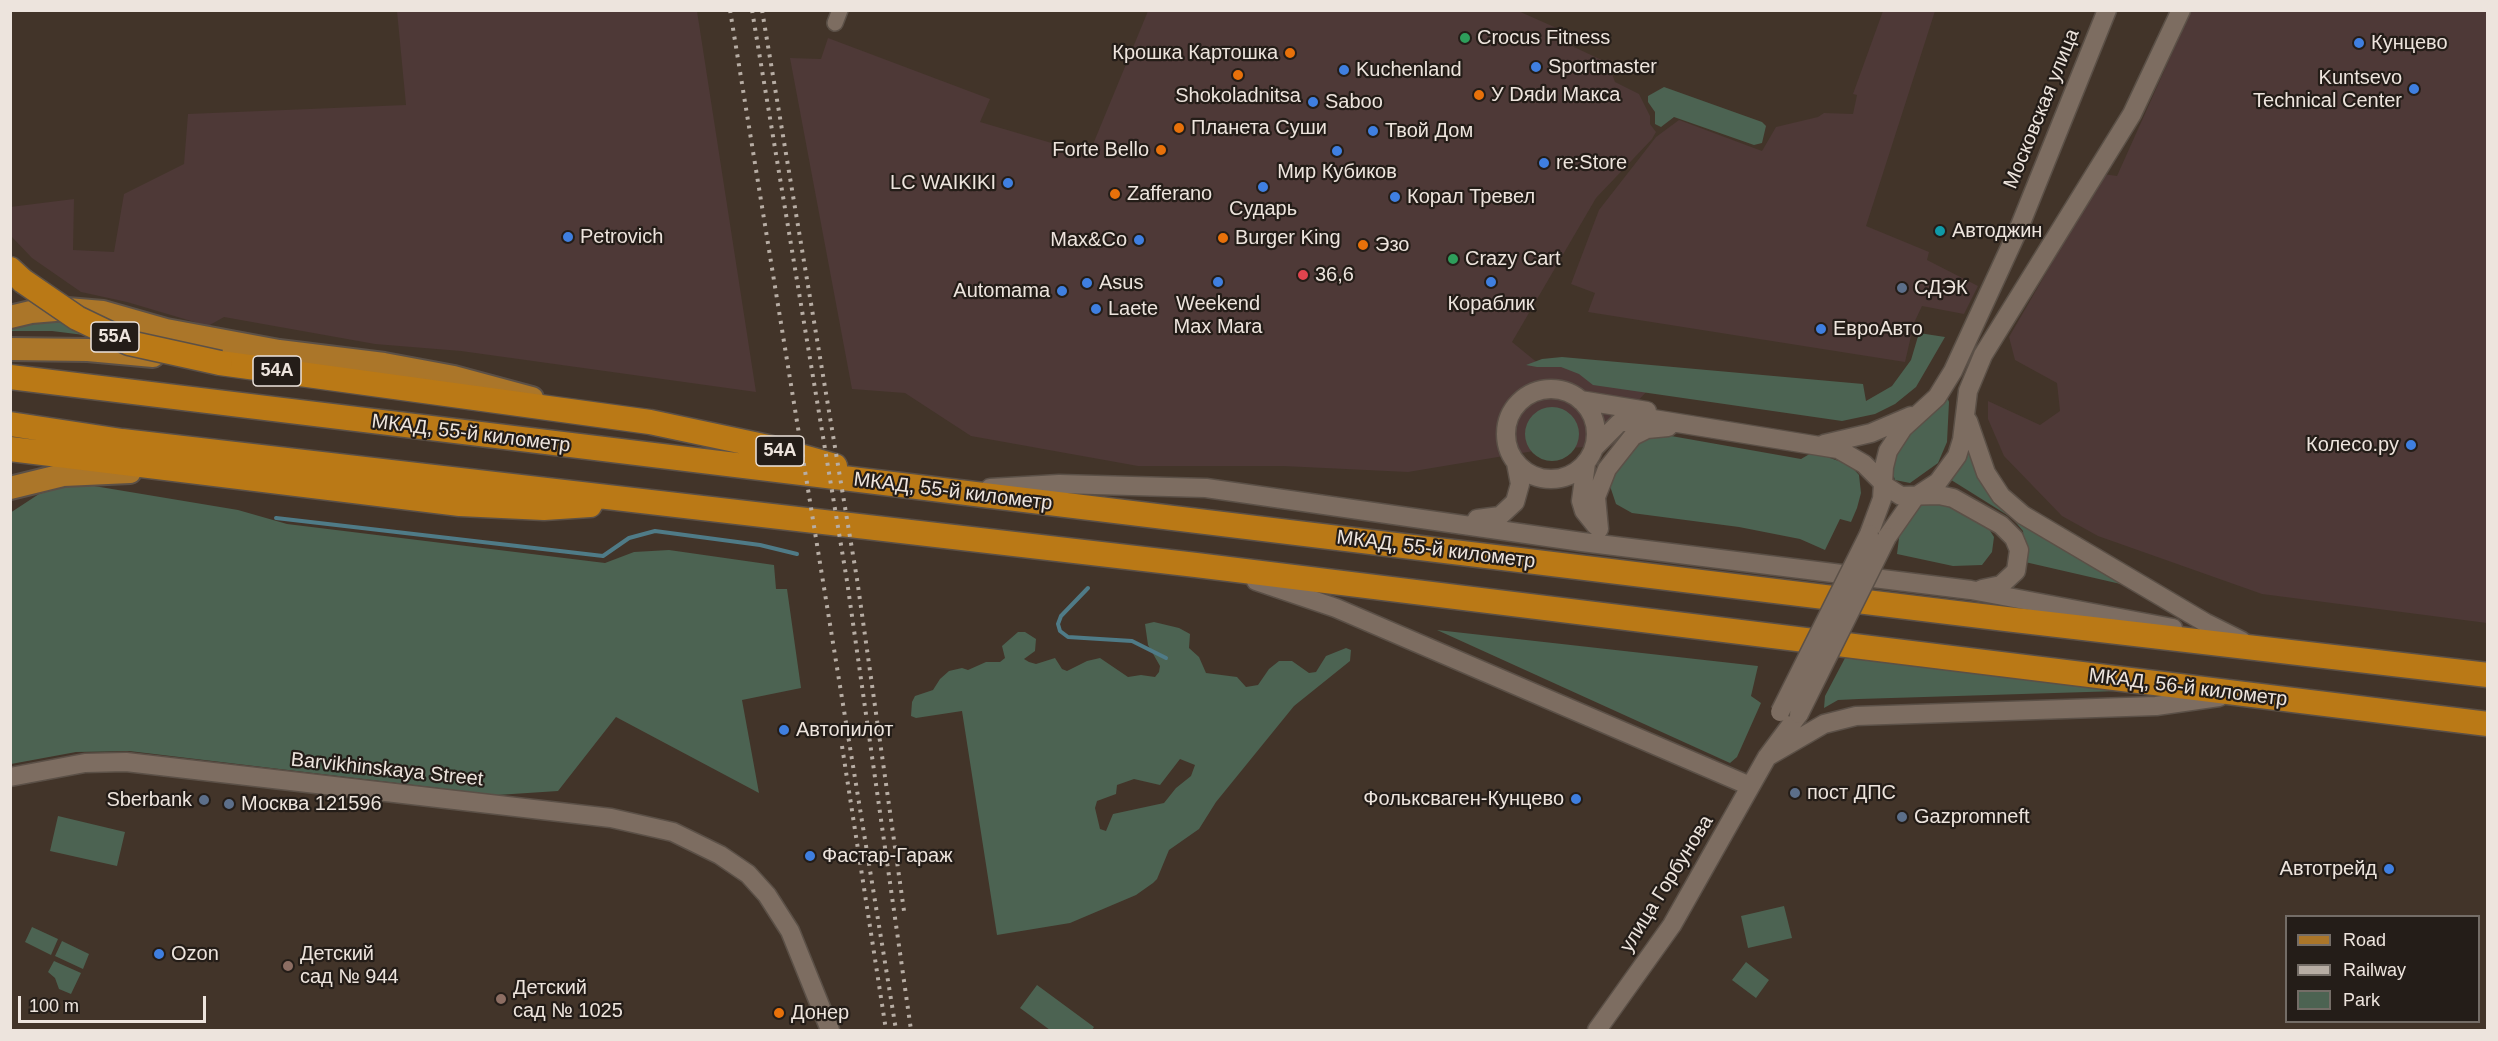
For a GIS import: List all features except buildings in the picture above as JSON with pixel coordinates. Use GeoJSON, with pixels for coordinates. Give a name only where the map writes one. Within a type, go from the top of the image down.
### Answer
{"type":"FeatureCollection","features":[{"type":"Feature","properties":{"kind":"highway","name":"55А"},"geometry":{"type":"LineString","coordinates":[[17,275],[77,318],[129,343],[220,363]]}},
{"type":"Feature","properties":{"kind":"highway","name":"54А"},"geometry":{"type":"LineString","coordinates":[[220,363],[650,422],[768,447],[909,486]]}},
{"type":"Feature","properties":{"kind":"highway","name":"МКАД, 55-й километр"},"geometry":{"type":"LineString","coordinates":[[11,377],[2284,652]]}},
{"type":"Feature","properties":{"kind":"highway"},"geometry":{"type":"LineString","coordinates":[[13,425],[122,441],[1196,565]]}},
{"type":"Feature","properties":{"kind":"highway"},"geometry":{"type":"LineString","coordinates":[[10,449],[460,504],[544,508],[661,502]]}},
{"type":"Feature","properties":{"kind":"highway","name":"МКАД, 56-й километр"},"geometry":{"type":"LineString","coordinates":[[1196,565],[2487,724]]}},
{"type":"Feature","properties":{"kind":"highway"},"geometry":{"type":"LineString","coordinates":[[2284,652],[2487,675]]}},
{"type":"Feature","properties":{"kind":"main road"},"geometry":{"type":"LineString","coordinates":[[10,317],[31,312],[67,309],[103,312],[166,330],[454,377],[571,410]]}},
{"type":"Feature","properties":{"kind":"main road","name":"54А"},"geometry":{"type":"LineString","coordinates":[[10,349],[88,350],[220,363]]}},
{"type":"Feature","properties":{"kind":"main road"},"geometry":{"type":"LineString","coordinates":[[10,488],[63,475],[183,471]]}},
{"type":"Feature","properties":{"kind":"street","name":"Московская улица"},"geometry":{"type":"LineString","coordinates":[[1882,482],[1888,451],[1903,428],[1937,397],[1970,336],[2019,228],[2107,10]]}},
{"type":"Feature","properties":{"kind":"street"},"geometry":{"type":"LineString","coordinates":[[1915,497],[1938,482],[1948,470],[1962,440],[1968,391],[1974,373],[1992,338],[2132,114],[2181,10]]}},
{"type":"Feature","properties":{"kind":"street"},"geometry":{"type":"LineString","coordinates":[[1943,387],[1953,387],[1960,392],[1973,442],[1986,473],[2001,496],[2023,515],[2206,624],[2242,641]]}},
{"type":"Feature","properties":{"kind":"street"},"geometry":{"type":"LineString","coordinates":[[1448,521],[1492,518],[1506,513],[1515,502],[1520,491],[1516,463],[1508,447],[1507,430],[1512,413],[1523,399],[1547,390],[1565,392],[1580,400],[1660,413],[1694,426]]}},
{"type":"Feature","properties":{"kind":"street"},"geometry":{"type":"LineString","coordinates":[[1580,400],[1594,422],[1581,501],[1591,523],[1624,541],[1658,551]]}},
{"type":"Feature","properties":{"kind":"street"},"geometry":{"type":"LineString","coordinates":[[1820,445],[1871,433],[1919,413]]}},
{"type":"Feature","properties":{"kind":"street"},"geometry":{"type":"LineString","coordinates":[[1516,463],[1530,474],[1555,479],[1572,474],[1590,456],[1609,430],[1627,420],[1647,418],[1820,445],[1850,455],[1864,464],[1900,496],[1939,495],[1960,501],[2001,525],[2014,538],[2019,550],[2016,571],[2010,580],[2001,585],[1971,590]]}},
{"type":"Feature","properties":{"kind":"street"},"geometry":{"type":"LineString","coordinates":[[1599,529],[1595,512],[1601,481],[1624,444],[1647,429],[1694,426]]}},
{"type":"Feature","properties":{"kind":"street","name":"улица Горбунова"},"geometry":{"type":"LineString","coordinates":[[1597,1030],[1672,925],[1767,757],[1799,714],[1878,535],[1882,482]]}},
{"type":"Feature","properties":{"kind":"street"},"geometry":{"type":"LineString","coordinates":[[943,490],[1059,484],[1206,489],[1658,551],[1971,590],[2242,641],[2284,652]]}},
{"type":"Feature","properties":{"kind":"street","name":"улица Горбунова"},"geometry":{"type":"LineString","coordinates":[[1767,757],[1780,712],[1878,535],[1915,497]]}},
{"type":"Feature","properties":{"kind":"street"},"geometry":{"type":"LineString","coordinates":[[1196,565],[1279,588],[1336,608],[1750,786]]}},
{"type":"Feature","properties":{"kind":"street"},"geometry":{"type":"LineString","coordinates":[[1767,757],[1824,724],[1856,716],[2156,706],[2241,694]]}},
{"type":"Feature","properties":{"kind":"street"},"geometry":{"type":"LineString","coordinates":[[1780,712],[1781,723],[1787,732],[1797,736],[1806,734]]}},
{"type":"Feature","properties":{"kind":"street","name":"Barvikhinskaya Street"},"geometry":{"type":"LineString","coordinates":[[10,777],[85,763],[126,762],[610,818],[673,832],[720,855],[748,874],[768,895],[790,931],[830,1030]]}},
{"type":"Feature","properties":{"kind":"shaded area"},"geometry":{"type":"Polygon","coordinates":[[[1516,10],[1561,30],[1557,39],[1608,63],[1615,82],[1639,94],[1650,116],[1650,124],[1656,132],[1596,198],[1512,342],[1539,364],[1575,359],[1648,390],[1634,405],[1629,445],[1546,449],[1408,472],[1283,466],[1138,466],[971,436],[905,393],[852,389],[790,58],[821,59],[828,38],[990,99],[980,122],[1089,154],[1148,11],[1516,10]]]}},
{"type":"Feature","properties":{"kind":"shaded area"},"geometry":{"type":"Polygon","coordinates":[[[397,11],[697,11],[756,392],[461,351],[375,344],[224,317],[208,326],[127,302],[81,292],[32,258],[11,236],[10,207],[74,199],[73,250],[114,252],[124,194],[184,164],[188,114],[406,105],[397,11]]]}},
{"type":"Feature","properties":{"kind":"shaded area"},"geometry":{"type":"Polygon","coordinates":[[[1883,11],[1935,11],[1866,226],[1929,252],[1927,260],[1978,286],[1964,314],[1922,306],[1914,323],[1905,362],[1588,312],[1595,293],[1571,284],[1599,210],[1656,137],[1679,120],[1762,151],[1776,127],[1818,117],[1824,113],[1853,114],[1857,95],[1853,94],[1883,11]]]}},
{"type":"Feature","properties":{"kind":"shaded area"},"geometry":{"type":"Polygon","coordinates":[[[2191,11],[2487,11],[2487,623],[2262,594],[2098,536],[2062,516],[2004,456],[1988,419],[1988,401],[2040,425],[2060,411],[2057,383],[2015,360],[2009,337],[2060,249],[2059,246],[2103,174],[2117,176],[2191,11]]]}},
{"type":"Feature","properties":{"kind":"green space"},"geometry":{"type":"Polygon","coordinates":[[[1664,87],[1762,122],[1766,126],[1762,143],[1754,145],[1674,117],[1661,127],[1655,124],[1655,112],[1648,102],[1648,96],[1664,87]]]}},
{"type":"Feature","properties":{"kind":"green space"},"geometry":{"type":"Polygon","coordinates":[[[56,317],[92,336],[52,331],[11,331],[11,323],[56,317]]]}},
{"type":"Feature","properties":{"kind":"green space"},"geometry":{"type":"Polygon","coordinates":[[[1919,333],[1945,337],[1916,387],[1895,404],[1875,414],[1842,421],[1593,385],[1579,374],[1561,367],[1526,365],[1542,359],[1562,357],[1863,384],[1866,401],[1892,386],[1911,360],[1919,333]]]}},
{"type":"Feature","properties":{"kind":"green space"},"geometry":{"type":"Polygon","coordinates":[[[1945,392],[1949,402],[1947,442],[1938,463],[1910,483],[1895,480],[1891,468],[1898,445],[1945,392]]]}},
{"type":"Feature","properties":{"kind":"green space"},"geometry":{"type":"Polygon","coordinates":[[[1547,407],[1557,407],[1567,411],[1575,419],[1579,434],[1575,449],[1567,457],[1557,461],[1547,461],[1537,457],[1529,449],[1525,439],[1525,429],[1529,419],[1537,411],[1547,407]]]}},
{"type":"Feature","properties":{"kind":"green space"},"geometry":{"type":"Polygon","coordinates":[[[1660,434],[1801,459],[1813,452],[1850,465],[1859,475],[1861,493],[1857,508],[1851,522],[1840,519],[1825,550],[1800,539],[1739,527],[1632,513],[1616,504],[1610,486],[1622,460],[1640,438],[1660,434]]]}},
{"type":"Feature","properties":{"kind":"green space"},"geometry":{"type":"Polygon","coordinates":[[[1966,443],[1988,486],[2138,588],[2025,562],[2023,531],[2012,518],[1948,478],[1966,443]]]}},
{"type":"Feature","properties":{"kind":"green space"},"geometry":{"type":"Polygon","coordinates":[[[76,483],[238,510],[287,524],[605,563],[634,552],[669,550],[774,565],[776,589],[787,589],[801,688],[742,700],[759,793],[616,717],[558,791],[497,795],[129,751],[76,752],[11,764],[10,513],[39,494],[76,483]]]}},
{"type":"Feature","properties":{"kind":"green space"},"geometry":{"type":"Polygon","coordinates":[[[1931,502],[1943,502],[1989,529],[1994,537],[1992,552],[1982,565],[1953,566],[1897,554],[1901,522],[1918,506],[1931,502]]]}},
{"type":"Feature","properties":{"kind":"green space"},"geometry":{"type":"Polygon","coordinates":[[[1154,622],[1179,628],[1190,634],[1189,648],[1199,657],[1206,673],[1237,677],[1246,687],[1258,685],[1269,669],[1279,661],[1292,661],[1309,673],[1316,672],[1326,656],[1346,648],[1351,650],[1350,661],[1294,706],[1216,802],[1199,829],[1169,850],[1157,879],[1153,883],[1136,895],[1070,923],[997,935],[962,711],[916,718],[911,716],[912,702],[915,696],[933,690],[949,671],[962,668],[968,670],[986,662],[1000,662],[1005,658],[1002,646],[1018,632],[1025,632],[1036,639],[1035,651],[1024,659],[1029,662],[1036,664],[1055,658],[1062,669],[1067,671],[1087,661],[1100,658],[1128,677],[1141,675],[1155,677],[1160,666],[1148,645],[1145,624],[1154,622]],[[1180,759],[1160,785],[1134,779],[1117,785],[1116,794],[1097,801],[1095,808],[1100,829],[1106,831],[1113,814],[1164,803],[1176,788],[1191,776],[1195,765],[1180,759]]]}},
{"type":"Feature","properties":{"kind":"green space"},"geometry":{"type":"Polygon","coordinates":[[[1437,630],[1758,666],[1751,696],[1761,703],[1737,757],[1730,763],[1437,630]]]}},
{"type":"Feature","properties":{"kind":"green space"},"geometry":{"type":"Polygon","coordinates":[[[1845,658],[2120,691],[1838,700],[1824,708],[1825,696],[1845,658]]]}},
{"type":"Feature","properties":{"kind":"green space"},"geometry":{"type":"Polygon","coordinates":[[[58,816],[125,832],[117,866],[50,851],[58,816]]]}},
{"type":"Feature","properties":{"kind":"green space"},"geometry":{"type":"Polygon","coordinates":[[[1784,906],[1792,938],[1748,948],[1741,916],[1784,906]]]}},
{"type":"Feature","properties":{"kind":"green space"},"geometry":{"type":"Polygon","coordinates":[[[32,927],[58,939],[51,955],[25,942],[32,927]]]}},
{"type":"Feature","properties":{"kind":"green space"},"geometry":{"type":"Polygon","coordinates":[[[62,941],[89,954],[83,969],[55,956],[62,941]]]}},
{"type":"Feature","properties":{"kind":"green space"},"geometry":{"type":"Polygon","coordinates":[[[54,961],[81,973],[71,994],[59,989],[55,978],[48,972],[54,961]]]}},
{"type":"Feature","properties":{"kind":"green space"},"geometry":{"type":"Polygon","coordinates":[[[1746,962],[1769,980],[1756,998],[1732,980],[1746,962]]]}},
{"type":"Feature","properties":{"kind":"green space"},"geometry":{"type":"Polygon","coordinates":[[[1037,985],[1094,1027],[1092,1030],[1050,1030],[1020,1008],[1037,985]]]}},
{"type":"Feature","properties":{"kind":"waterway"},"geometry":{"type":"LineString","coordinates":[[276,518],[603,556],[629,538],[655,531],[760,545],[797,554]]}},
{"type":"Feature","properties":{"kind":"waterway"},"geometry":{"type":"LineString","coordinates":[[1088,588],[1061,616],[1058,624],[1060,631],[1068,637],[1132,641],[1166,658]]}},
{"type":"Feature","properties":{"kind":"railway"},"geometry":{"type":"LineString","coordinates":[[730,10],[896,1030]]}},
{"type":"Feature","properties":{"kind":"railway"},"geometry":{"type":"LineString","coordinates":[[752,10],[847,581],[911,1030]]}},
{"type":"Feature","properties":{"kind":"railway"},"geometry":{"type":"LineString","coordinates":[[762,10],[857,579],[904,911]]}},
{"type":"Feature","properties":{"kind":"railway"},"geometry":{"type":"LineString","coordinates":[[842,746],[886,1030]]}},
{"type":"Feature","properties":{"kind":"place","name":"Crocus Fitness"},"geometry":{"type":"Point","coordinates":[1465,38]}},
{"type":"Feature","properties":{"kind":"place","name":"Кунцево"},"geometry":{"type":"Point","coordinates":[2359,43]}},
{"type":"Feature","properties":{"kind":"place","name":"Крошка Картошка"},"geometry":{"type":"Point","coordinates":[1290,53]}},
{"type":"Feature","properties":{"kind":"place","name":"Sportmaster"},"geometry":{"type":"Point","coordinates":[1536,67]}},
{"type":"Feature","properties":{"kind":"place","name":"Kuchenland"},"geometry":{"type":"Point","coordinates":[1344,70]}},
{"type":"Feature","properties":{"kind":"place","name":"Shokoladnitsa"},"geometry":{"type":"Point","coordinates":[1238,75]}},
{"type":"Feature","properties":{"kind":"place","name":"Kuntsevo Technical Center"},"geometry":{"type":"Point","coordinates":[2414,89]}},
{"type":"Feature","properties":{"kind":"place","name":"У Dяdи Макса"},"geometry":{"type":"Point","coordinates":[1479,95]}},
{"type":"Feature","properties":{"kind":"place","name":"Saboo"},"geometry":{"type":"Point","coordinates":[1313,102]}},
{"type":"Feature","properties":{"kind":"place","name":"Планета Суши"},"geometry":{"type":"Point","coordinates":[1179,128]}},
{"type":"Feature","properties":{"kind":"place","name":"Твой Дом"},"geometry":{"type":"Point","coordinates":[1373,131]}},
{"type":"Feature","properties":{"kind":"place","name":"Forte Bello"},"geometry":{"type":"Point","coordinates":[1161,150]}},
{"type":"Feature","properties":{"kind":"place","name":"Мир Кубиков"},"geometry":{"type":"Point","coordinates":[1337,151]}},
{"type":"Feature","properties":{"kind":"place","name":"re:Store"},"geometry":{"type":"Point","coordinates":[1544,163]}},
{"type":"Feature","properties":{"kind":"place","name":"LC WAIKIKI"},"geometry":{"type":"Point","coordinates":[1008,183]}},
{"type":"Feature","properties":{"kind":"place","name":"Сударь"},"geometry":{"type":"Point","coordinates":[1263,187]}},
{"type":"Feature","properties":{"kind":"place","name":"Zafferano"},"geometry":{"type":"Point","coordinates":[1115,194]}},
{"type":"Feature","properties":{"kind":"place","name":"Корал Тревел"},"geometry":{"type":"Point","coordinates":[1395,197]}},
{"type":"Feature","properties":{"kind":"place","name":"Автоджин"},"geometry":{"type":"Point","coordinates":[1940,231]}},
{"type":"Feature","properties":{"kind":"place","name":"Petrovich"},"geometry":{"type":"Point","coordinates":[568,237]}},
{"type":"Feature","properties":{"kind":"place","name":"Burger King"},"geometry":{"type":"Point","coordinates":[1223,238]}},
{"type":"Feature","properties":{"kind":"place","name":"Max&Co"},"geometry":{"type":"Point","coordinates":[1139,240]}},
{"type":"Feature","properties":{"kind":"place","name":"Эзо"},"geometry":{"type":"Point","coordinates":[1363,245]}},
{"type":"Feature","properties":{"kind":"place","name":"Crazy Cart"},"geometry":{"type":"Point","coordinates":[1453,259]}},
{"type":"Feature","properties":{"kind":"place","name":"36,6"},"geometry":{"type":"Point","coordinates":[1303,275]}},
{"type":"Feature","properties":{"kind":"place","name":"Weekend Max Mara"},"geometry":{"type":"Point","coordinates":[1218,282]}},
{"type":"Feature","properties":{"kind":"place","name":"Кораблик"},"geometry":{"type":"Point","coordinates":[1491,282]}},
{"type":"Feature","properties":{"kind":"place","name":"Asus"},"geometry":{"type":"Point","coordinates":[1087,283]}},
{"type":"Feature","properties":{"kind":"place","name":"СДЭК"},"geometry":{"type":"Point","coordinates":[1902,288]}},
{"type":"Feature","properties":{"kind":"place","name":"Automama"},"geometry":{"type":"Point","coordinates":[1062,291]}},
{"type":"Feature","properties":{"kind":"place","name":"Laete"},"geometry":{"type":"Point","coordinates":[1096,309]}},
{"type":"Feature","properties":{"kind":"place","name":"ЕвроАвто"},"geometry":{"type":"Point","coordinates":[1821,329]}},
{"type":"Feature","properties":{"kind":"place","name":"Колесо.ру"},"geometry":{"type":"Point","coordinates":[2411,445]}},
{"type":"Feature","properties":{"kind":"place","name":"Автопилот"},"geometry":{"type":"Point","coordinates":[784,730]}},
{"type":"Feature","properties":{"kind":"place","name":"пост ДПС"},"geometry":{"type":"Point","coordinates":[1795,793]}},
{"type":"Feature","properties":{"kind":"place","name":"Фольксваген-Кунцево"},"geometry":{"type":"Point","coordinates":[1576,799]}},
{"type":"Feature","properties":{"kind":"place","name":"Sberbank"},"geometry":{"type":"Point","coordinates":[204,800]}},
{"type":"Feature","properties":{"kind":"place","name":"Москва 121596"},"geometry":{"type":"Point","coordinates":[229,804]}},
{"type":"Feature","properties":{"kind":"place","name":"Gazpromneft"},"geometry":{"type":"Point","coordinates":[1902,817]}},
{"type":"Feature","properties":{"kind":"place","name":"Фастар-Гараж"},"geometry":{"type":"Point","coordinates":[810,856]}},
{"type":"Feature","properties":{"kind":"place","name":"Автотрейд"},"geometry":{"type":"Point","coordinates":[2389,869]}},
{"type":"Feature","properties":{"kind":"place","name":"Ozon"},"geometry":{"type":"Point","coordinates":[159,954]}},
{"type":"Feature","properties":{"kind":"place","name":"Детский сад № 944"},"geometry":{"type":"Point","coordinates":[288,966]}},
{"type":"Feature","properties":{"kind":"place","name":"Детский сад № 1025"},"geometry":{"type":"Point","coordinates":[501,999]}},
{"type":"Feature","properties":{"kind":"place","name":"Донер"},"geometry":{"type":"Point","coordinates":[779,1013]}}]}
